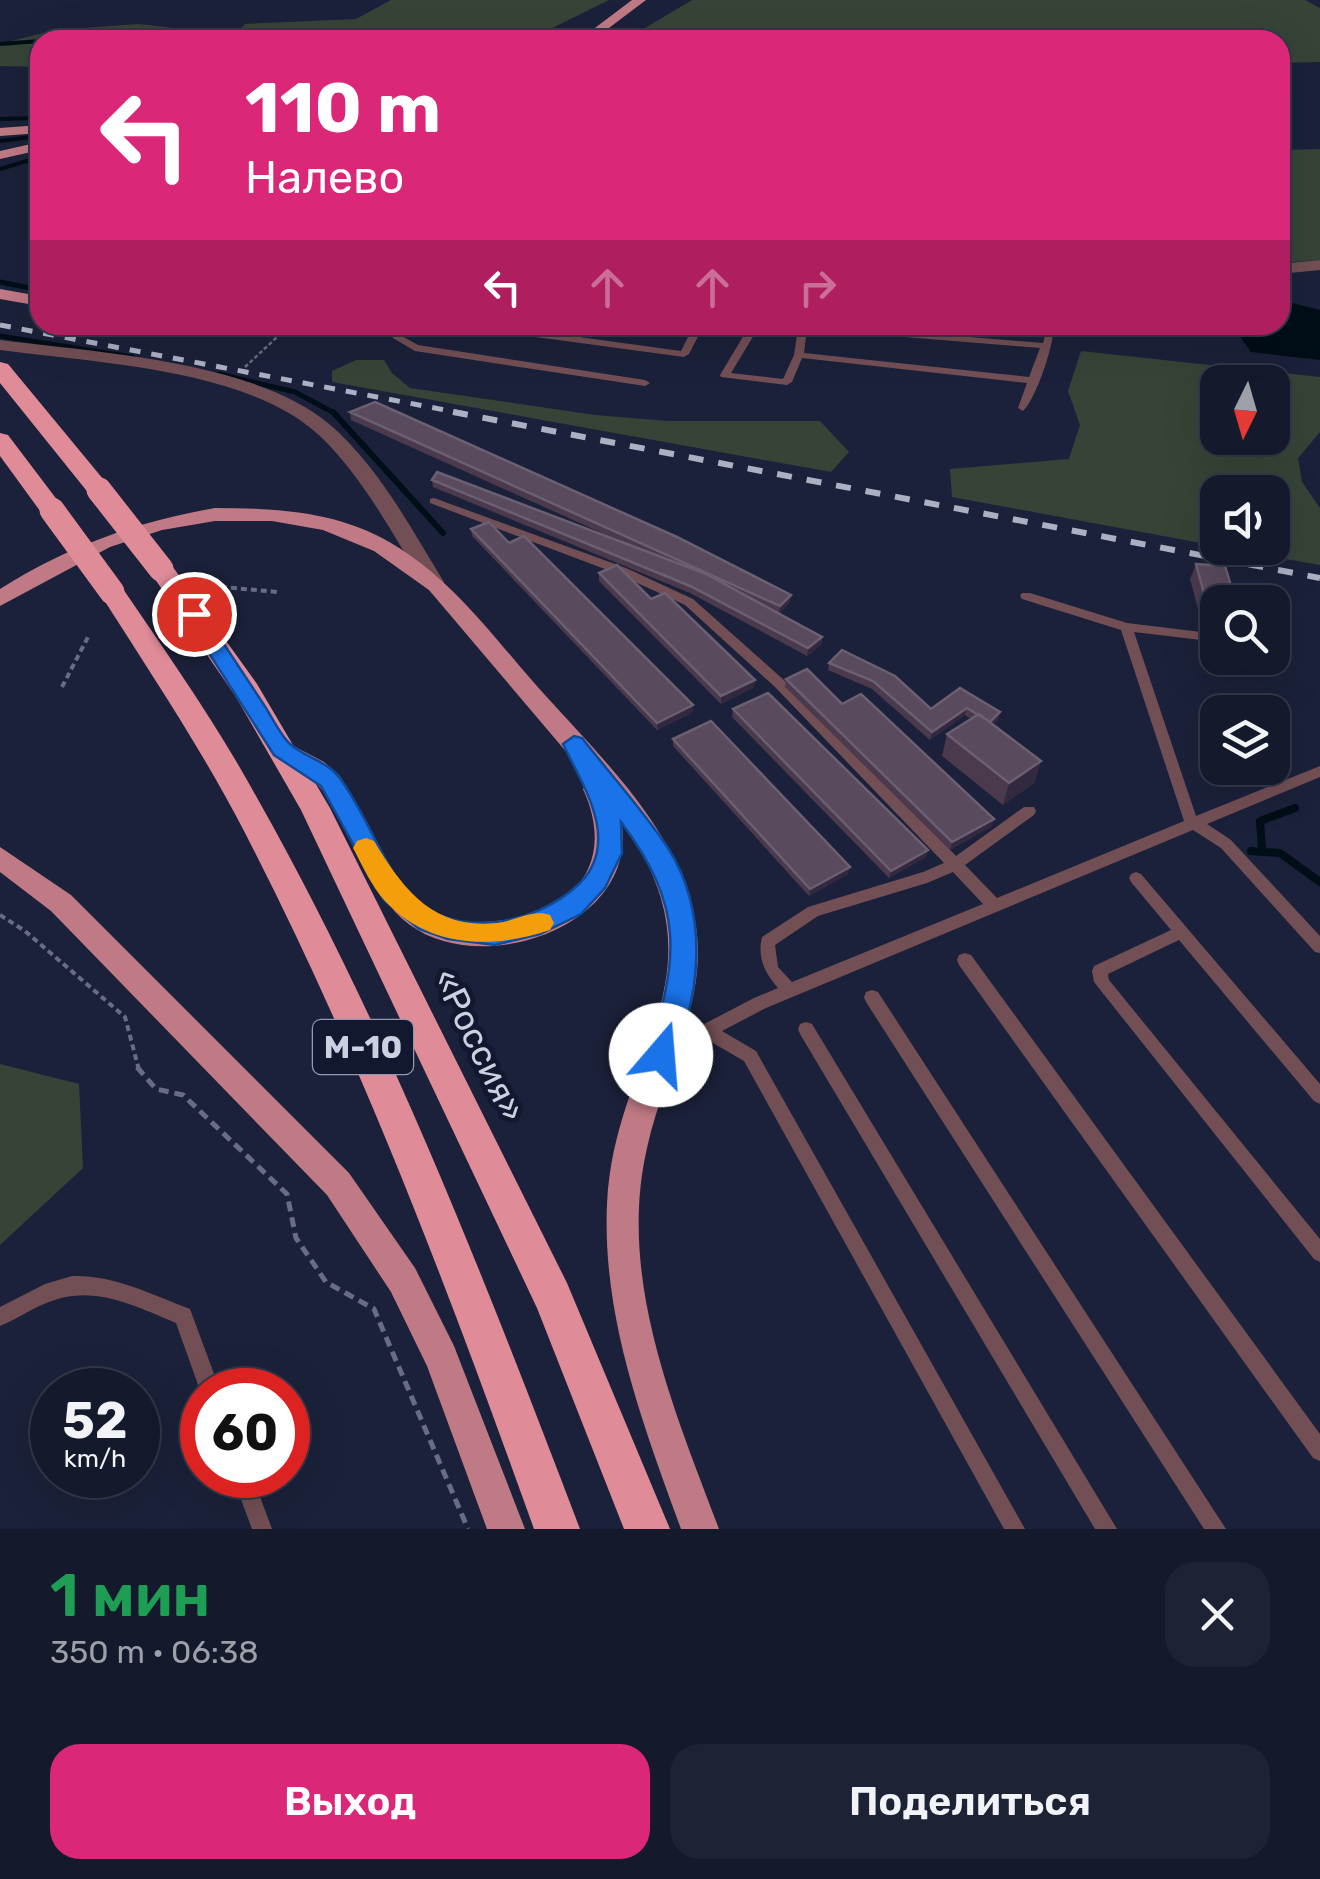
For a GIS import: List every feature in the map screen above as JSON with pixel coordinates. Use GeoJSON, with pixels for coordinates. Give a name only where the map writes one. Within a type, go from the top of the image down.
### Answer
{"type":"FeatureCollection","features":[{"type":"Feature","properties":{"kind":"highway","name":"«Россия»"},"geometry":{"type":"LineString","coordinates":[[0,369],[161,569],[247,691],[282,749],[388,954],[553,1297],[648,1529]]}},
{"type":"Feature","properties":{"kind":"highway","name":"М-10"},"geometry":{"type":"LineString","coordinates":[[0,440],[112,592],[260,830],[332,977],[483,1328],[557,1529]]}},
{"type":"Feature","properties":{"kind":"main road"},"geometry":{"type":"LineString","coordinates":[[598,30],[640,0]]}},
{"type":"Feature","properties":{"kind":"main road"},"geometry":{"type":"LineString","coordinates":[[585,30],[618,14]]}},
{"type":"Feature","properties":{"kind":"main road"},"geometry":{"type":"LineString","coordinates":[[0,132],[30,130]]}},
{"type":"Feature","properties":{"kind":"main road"},"geometry":{"type":"LineString","coordinates":[[0,155],[30,148]]}},
{"type":"Feature","properties":{"kind":"main road"},"geometry":{"type":"LineString","coordinates":[[0,294],[30,300]]}},
{"type":"Feature","properties":{"kind":"main road"},"geometry":{"type":"LineString","coordinates":[[0,600],[45,571],[111,538],[172,520],[222,513],[278,514],[342,528],[382,546],[434,582],[574,744],[659,855],[676,892],[685,960],[681,994],[631,1150],[622,1201],[621,1257],[640,1353],[700,1529]]}},
{"type":"Feature","properties":{"kind":"main road"},"geometry":{"type":"LineString","coordinates":[[282,749],[329,780],[376,866],[405,906],[448,929],[495,934],[556,917],[587,894],[604,868],[612,840],[607,813],[574,744]]}},
{"type":"Feature","properties":{"kind":"main road"},"geometry":{"type":"LineString","coordinates":[[0,857],[61,903],[338,1184],[403,1280],[442,1358],[506,1529]]}},
{"type":"Feature","properties":{"kind":"street"},"geometry":{"type":"LineString","coordinates":[[1290,268],[1320,265]]}},
{"type":"Feature","properties":{"kind":"street"},"geometry":{"type":"LineString","coordinates":[[0,345],[255,391],[304,413],[368,480],[434,582]]}},
{"type":"Feature","properties":{"kind":"lane"},"geometry":{"type":"LineString","coordinates":[[396,335],[415,348],[645,382]]}},
{"type":"Feature","properties":{"kind":"lane"},"geometry":{"type":"LineString","coordinates":[[544,335],[684,354],[694,335]]}},
{"type":"Feature","properties":{"kind":"lane"},"geometry":{"type":"LineString","coordinates":[[749,335],[725,375],[787,382],[800,355],[802,335]]}},
{"type":"Feature","properties":{"kind":"lane"},"geometry":{"type":"LineString","coordinates":[[913,335],[1047,346]]}},
{"type":"Feature","properties":{"kind":"lane"},"geometry":{"type":"LineString","coordinates":[[1023,408],[1047,346],[1048,335]]}},
{"type":"Feature","properties":{"kind":"lane"},"geometry":{"type":"LineString","coordinates":[[800,355],[1035,381]]}},
{"type":"Feature","properties":{"kind":"lane"},"geometry":{"type":"LineString","coordinates":[[434,501],[622,572],[688,602],[780,684],[957,862],[995,906]]}},
{"type":"Feature","properties":{"kind":"lane"},"geometry":{"type":"LineString","coordinates":[[1026,596],[1126,627],[1200,636]]}},
{"type":"Feature","properties":{"kind":"lane"},"geometry":{"type":"LineString","coordinates":[[1126,627],[1191,821],[1226,844],[1320,947]]}},
{"type":"Feature","properties":{"kind":"lane"},"geometry":{"type":"LineString","coordinates":[[661,1055],[790,991],[1191,821],[1320,771]]}},
{"type":"Feature","properties":{"kind":"lane"},"geometry":{"type":"LineString","coordinates":[[790,991],[771,969],[767,942],[813,910],[927,877],[957,862],[1028,811]]}},
{"type":"Feature","properties":{"kind":"lane"},"geometry":{"type":"LineString","coordinates":[[1136,878],[1320,1096]]}},
{"type":"Feature","properties":{"kind":"lane"},"geometry":{"type":"LineString","coordinates":[[1179,933],[1100,971],[1102,982],[1320,1253]]}},
{"type":"Feature","properties":{"kind":"lane"},"geometry":{"type":"LineString","coordinates":[[965,960],[1320,1451]]}},
{"type":"Feature","properties":{"kind":"lane"},"geometry":{"type":"LineString","coordinates":[[872,997],[1216,1529]]}},
{"type":"Feature","properties":{"kind":"lane"},"geometry":{"type":"LineString","coordinates":[[806,1029],[1107,1529]]}},
{"type":"Feature","properties":{"kind":"lane"},"geometry":{"type":"LineString","coordinates":[[709,1032],[750,1056],[1015,1529]]}},
{"type":"Feature","properties":{"kind":"lane"},"geometry":{"type":"LineString","coordinates":[[0,1317],[45,1290],[100,1283],[183,1316],[202,1368]]}},
{"type":"Feature","properties":{"kind":"lane"},"geometry":{"type":"LineString","coordinates":[[251,1498],[262,1529]]}},
{"type":"Feature","properties":{"kind":"path"},"geometry":{"type":"LineString","coordinates":[[241,371],[279,335]]}},
{"type":"Feature","properties":{"kind":"path"},"geometry":{"type":"LineString","coordinates":[[211,586],[278,592]]}},
{"type":"Feature","properties":{"kind":"path"},"geometry":{"type":"LineString","coordinates":[[62,687],[89,635]]}},
{"type":"Feature","properties":{"kind":"path"},"geometry":{"type":"LineString","coordinates":[[0,916],[25,932],[125,1017],[137,1067],[156,1089],[183,1095],[287,1194],[296,1238],[326,1282],[374,1309],[468,1529]]}},
{"type":"Feature","properties":{"kind":"green space"},"geometry":{"type":"Polygon","coordinates":[[[391,0],[609,0],[548,30],[240,30],[245,24],[356,19],[391,0]]]}},
{"type":"Feature","properties":{"kind":"green space"},"geometry":{"type":"Polygon","coordinates":[[[692,0],[1305,0],[1320,8],[1320,62],[1290,63],[1290,30],[642,30],[692,0]]]}},
{"type":"Feature","properties":{"kind":"green space"},"geometry":{"type":"Polygon","coordinates":[[[139,24],[191,30],[55,30],[139,24]]]}},
{"type":"Feature","properties":{"kind":"green space"},"geometry":{"type":"Polygon","coordinates":[[[30,36],[30,67],[0,66],[0,44],[30,36]]]}},
{"type":"Feature","properties":{"kind":"green space"},"geometry":{"type":"Polygon","coordinates":[[[1320,149],[1320,260],[1290,262],[1290,150],[1320,149]]]}},
{"type":"Feature","properties":{"kind":"green space"},"geometry":{"type":"Polygon","coordinates":[[[1081,351],[1210,365],[1200,365],[1200,455],[1290,455],[1290,374],[1320,377],[1320,432],[1298,458],[1302,482],[1320,508],[1320,565],[1290,560],[1290,475],[1200,475],[1200,543],[952,497],[950,469],[1069,459],[1080,425],[1068,391],[1081,351]]]}},
{"type":"Feature","properties":{"kind":"green space"},"geometry":{"type":"Polygon","coordinates":[[[356,360],[384,360],[410,388],[595,415],[668,421],[820,421],[849,452],[831,472],[332,382],[332,371],[356,360]]]}},
{"type":"Feature","properties":{"kind":"green space"},"geometry":{"type":"Polygon","coordinates":[[[0,1064],[79,1084],[83,1168],[0,1245],[0,1064]]]}},
{"type":"Feature","properties":{"kind":"shaded area"},"geometry":{"type":"Polygon","coordinates":[[[1290,302],[1320,310],[1320,360],[1251,352],[1239,335],[1290,335],[1290,302]]]}},
{"type":"Feature","properties":{"kind":"building"},"geometry":{"type":"Polygon","coordinates":[[[375,402],[677,537],[791,595],[780,606],[350,412],[375,402]]]}},
{"type":"Feature","properties":{"kind":"building"},"geometry":{"type":"Polygon","coordinates":[[[437,472],[706,574],[822,637],[808,648],[690,586],[432,480],[437,472]]]}},
{"type":"Feature","properties":{"kind":"building"},"geometry":{"type":"Polygon","coordinates":[[[489,522],[509,543],[524,536],[693,705],[657,723],[471,529],[489,522]]]}},
{"type":"Feature","properties":{"kind":"building"},"geometry":{"type":"Polygon","coordinates":[[[1196,564],[1225,566],[1231,585],[1202,585],[1196,564]]]}},
{"type":"Feature","properties":{"kind":"building"},"geometry":{"type":"Polygon","coordinates":[[[617,565],[651,599],[665,593],[755,680],[721,696],[599,573],[617,565]]]}},
{"type":"Feature","properties":{"kind":"building"},"geometry":{"type":"Polygon","coordinates":[[[842,650],[895,676],[931,709],[960,688],[1000,712],[990,722],[967,708],[932,732],[873,681],[829,663],[842,650]]]}},
{"type":"Feature","properties":{"kind":"building"},"geometry":{"type":"Polygon","coordinates":[[[807,669],[842,704],[861,694],[994,819],[952,842],[786,679],[807,669]]]}},
{"type":"Feature","properties":{"kind":"building"},"geometry":{"type":"Polygon","coordinates":[[[768,693],[928,850],[891,871],[733,709],[768,693]]]}},
{"type":"Feature","properties":{"kind":"building"},"geometry":{"type":"Polygon","coordinates":[[[979,714],[1041,761],[1009,783],[947,734],[979,714]]]}},
{"type":"Feature","properties":{"kind":"building"},"geometry":{"type":"Polygon","coordinates":[[[711,721],[850,867],[810,889],[673,739],[711,721]]]}},
{"type":"Feature","properties":{"kind":"waterway"},"geometry":{"type":"LineString","coordinates":[[0,44],[30,42]]}},
{"type":"Feature","properties":{"kind":"waterway"},"geometry":{"type":"LineString","coordinates":[[0,119],[30,118]]}},
{"type":"Feature","properties":{"kind":"waterway"},"geometry":{"type":"LineString","coordinates":[[0,141],[30,137]]}},
{"type":"Feature","properties":{"kind":"waterway"},"geometry":{"type":"LineString","coordinates":[[0,169],[30,160]]}},
{"type":"Feature","properties":{"kind":"waterway"},"geometry":{"type":"LineString","coordinates":[[0,282],[30,288]]}},
{"type":"Feature","properties":{"kind":"waterway"},"geometry":{"type":"LineString","coordinates":[[0,336],[132,357]]}},
{"type":"Feature","properties":{"kind":"waterway"},"geometry":{"type":"LineString","coordinates":[[219,374],[295,392],[334,413]]}},
{"type":"Feature","properties":{"kind":"waterway"},"geometry":{"type":"LineString","coordinates":[[334,413],[443,533]]}},
{"type":"Feature","properties":{"kind":"waterway"},"geometry":{"type":"LineString","coordinates":[[1262,849],[1260,821],[1295,808]]}},
{"type":"Feature","properties":{"kind":"waterway"},"geometry":{"type":"LineString","coordinates":[[1251,851],[1280,853],[1320,882]]}},
{"type":"Feature","properties":{"kind":"railway"},"geometry":{"type":"LineString","coordinates":[[0,325],[30,331]]}},
{"type":"Feature","properties":{"kind":"railway"},"geometry":{"type":"LineString","coordinates":[[52,335],[466,414]]}},
{"type":"Feature","properties":{"kind":"railway"},"geometry":{"type":"LineString","coordinates":[[453,412],[1320,578]]}},
{"type":"Feature","properties":{"kind":"slow traffic"},"geometry":{"type":"LineString","coordinates":[[366,848],[393,893],[428,921],[448,929],[495,934],[542,923]]}},
{"type":"Feature","properties":{"kind":"route"},"geometry":{"type":"LineString","coordinates":[[194,614],[282,749],[329,780],[393,893],[405,906],[448,929],[495,934],[532,926],[572,906],[597,881],[610,853],[611,830],[601,798],[574,744],[659,855],[676,892],[685,960],[681,994],[661,1055]]}}]}
